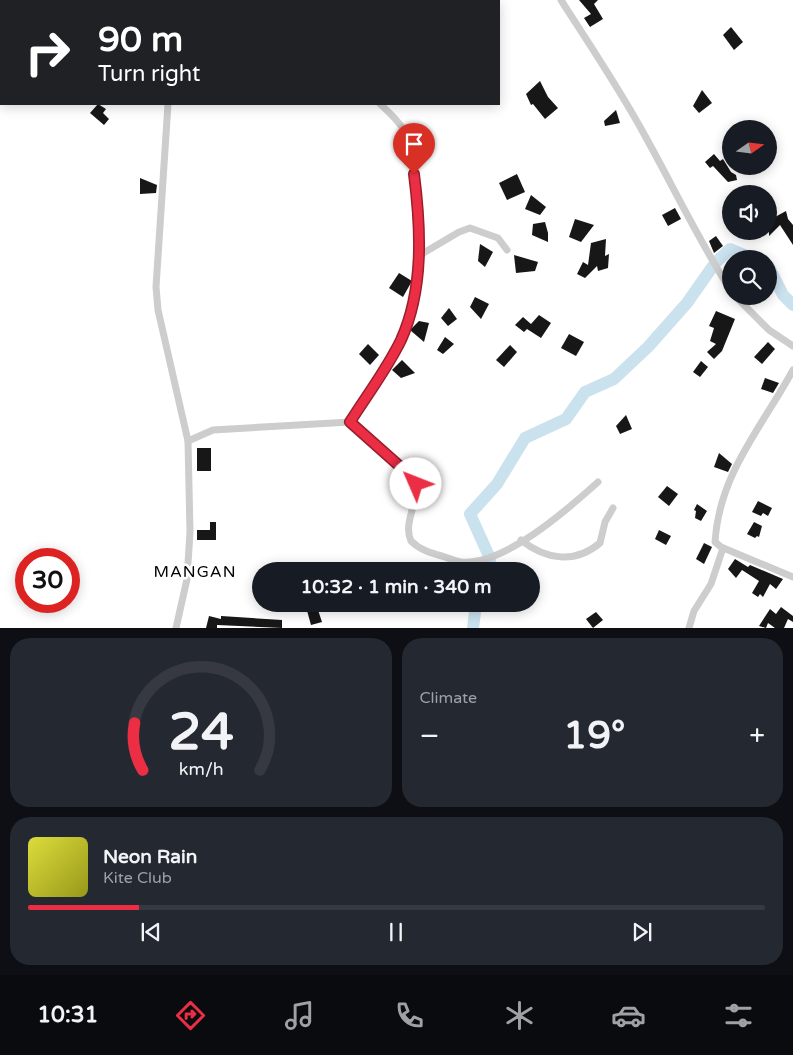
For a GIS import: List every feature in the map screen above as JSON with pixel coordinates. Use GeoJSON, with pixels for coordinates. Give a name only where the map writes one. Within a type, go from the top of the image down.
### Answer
{"type":"FeatureCollection","features":[{"type":"Feature","properties":{"kind":"street"},"geometry":{"type":"LineString","coordinates":[[561,0],[643,131],[694,224],[709,256],[722,277]]}},
{"type":"Feature","properties":{"kind":"street"},"geometry":{"type":"LineString","coordinates":[[168,105],[156,287],[161,322],[188,441],[190,503],[188,579],[176,628]]}},
{"type":"Feature","properties":{"kind":"street"},"geometry":{"type":"LineString","coordinates":[[350,422],[401,340],[410,313],[420,254],[418,206],[409,145],[400,124],[381,105]]}},
{"type":"Feature","properties":{"kind":"street"},"geometry":{"type":"LineString","coordinates":[[420,254],[459,232],[470,228],[498,238],[508,250]]}},
{"type":"Feature","properties":{"kind":"street"},"geometry":{"type":"LineString","coordinates":[[744,305],[769,330],[793,346]]}},
{"type":"Feature","properties":{"kind":"street"},"geometry":{"type":"LineString","coordinates":[[793,370],[735,466],[727,484],[715,542],[723,548],[793,577]]}},
{"type":"Feature","properties":{"kind":"street"},"geometry":{"type":"LineString","coordinates":[[188,441],[213,430],[350,422],[415,480],[416,487],[409,531],[411,541],[428,552],[460,562],[488,558],[553,522],[598,482]]}},
{"type":"Feature","properties":{"kind":"street"},"geometry":{"type":"LineString","coordinates":[[521,540],[534,551],[560,558],[587,553],[600,543],[605,522],[613,508]]}},
{"type":"Feature","properties":{"kind":"street"},"geometry":{"type":"LineString","coordinates":[[689,628],[694,612],[711,584],[723,548]]}},
{"type":"Feature","properties":{"kind":"building"},"geometry":{"type":"Polygon","coordinates":[[[579,0],[598,0],[594,4],[603,19],[590,27],[584,18],[591,14],[579,0]]]}},
{"type":"Feature","properties":{"kind":"building"},"geometry":{"type":"Polygon","coordinates":[[[731,27],[743,42],[734,50],[723,35],[731,27]]]}},
{"type":"Feature","properties":{"kind":"building"},"geometry":{"type":"Polygon","coordinates":[[[540,81],[548,97],[558,108],[545,119],[533,104],[531,105],[526,94],[540,81]]]}},
{"type":"Feature","properties":{"kind":"building"},"geometry":{"type":"Polygon","coordinates":[[[702,90],[712,103],[699,113],[693,106],[702,90]]]}},
{"type":"Feature","properties":{"kind":"building"},"geometry":{"type":"Polygon","coordinates":[[[97,105],[100,105],[106,109],[103,113],[109,119],[104,125],[90,113],[97,105]]]}},
{"type":"Feature","properties":{"kind":"building"},"geometry":{"type":"Polygon","coordinates":[[[616,110],[620,123],[605,126],[604,121],[616,110]]]}},
{"type":"Feature","properties":{"kind":"building"},"geometry":{"type":"Polygon","coordinates":[[[714,154],[720,161],[722,160],[722,175],[736,175],[737,180],[728,182],[713,166],[710,168],[705,162],[714,154]]]}},
{"type":"Feature","properties":{"kind":"building"},"geometry":{"type":"Polygon","coordinates":[[[517,174],[525,192],[507,200],[499,183],[517,174]]]}},
{"type":"Feature","properties":{"kind":"building"},"geometry":{"type":"Polygon","coordinates":[[[140,178],[157,185],[156,193],[140,194],[140,178]]]}},
{"type":"Feature","properties":{"kind":"building"},"geometry":{"type":"Polygon","coordinates":[[[531,195],[546,207],[540,215],[525,209],[531,195]]]}},
{"type":"Feature","properties":{"kind":"building"},"geometry":{"type":"Polygon","coordinates":[[[675,208],[681,219],[668,226],[662,215],[675,208]]]}},
{"type":"Feature","properties":{"kind":"building"},"geometry":{"type":"Polygon","coordinates":[[[786,211],[788,219],[793,225],[793,245],[780,225],[777,228],[777,216],[786,211]]]}},
{"type":"Feature","properties":{"kind":"building"},"geometry":{"type":"Polygon","coordinates":[[[575,219],[594,225],[581,242],[569,237],[575,219]]]}},
{"type":"Feature","properties":{"kind":"building"},"geometry":{"type":"Polygon","coordinates":[[[545,222],[548,242],[532,235],[533,224],[545,222]]]}},
{"type":"Feature","properties":{"kind":"building"},"geometry":{"type":"Polygon","coordinates":[[[716,236],[723,246],[714,253],[709,241],[716,236]]]}},
{"type":"Feature","properties":{"kind":"building"},"geometry":{"type":"Polygon","coordinates":[[[606,239],[605,256],[609,254],[608,268],[598,271],[597,266],[585,278],[577,274],[583,262],[588,265],[591,243],[606,239]]]}},
{"type":"Feature","properties":{"kind":"building"},"geometry":{"type":"Polygon","coordinates":[[[480,244],[493,252],[485,267],[478,261],[480,244]]]}},
{"type":"Feature","properties":{"kind":"building"},"geometry":{"type":"Polygon","coordinates":[[[514,255],[538,262],[535,271],[516,273],[514,255]]]}},
{"type":"Feature","properties":{"kind":"building"},"geometry":{"type":"Polygon","coordinates":[[[399,273],[412,281],[403,297],[389,288],[399,273]]]}},
{"type":"Feature","properties":{"kind":"building"},"geometry":{"type":"Polygon","coordinates":[[[475,297],[489,304],[481,319],[470,307],[475,297]]]}},
{"type":"Feature","properties":{"kind":"building"},"geometry":{"type":"Polygon","coordinates":[[[449,308],[457,319],[448,326],[441,318],[449,308]]]}},
{"type":"Feature","properties":{"kind":"building"},"geometry":{"type":"Polygon","coordinates":[[[716,311],[735,319],[722,351],[714,359],[707,352],[716,344],[710,341],[714,328],[709,326],[716,311]]]}},
{"type":"Feature","properties":{"kind":"building"},"geometry":{"type":"Polygon","coordinates":[[[539,315],[551,323],[541,338],[527,329],[524,332],[515,325],[523,317],[531,324],[539,315]]]}},
{"type":"Feature","properties":{"kind":"building"},"geometry":{"type":"Polygon","coordinates":[[[419,321],[429,323],[424,342],[410,330],[419,321]]]}},
{"type":"Feature","properties":{"kind":"building"},"geometry":{"type":"Polygon","coordinates":[[[569,334],[584,342],[576,356],[561,348],[569,334]]]}},
{"type":"Feature","properties":{"kind":"building"},"geometry":{"type":"Polygon","coordinates":[[[445,337],[454,344],[443,354],[437,350],[445,337]]]}},
{"type":"Feature","properties":{"kind":"building"},"geometry":{"type":"Polygon","coordinates":[[[768,342],[775,349],[762,364],[754,357],[768,342]]]}},
{"type":"Feature","properties":{"kind":"building"},"geometry":{"type":"Polygon","coordinates":[[[368,344],[379,355],[370,365],[359,354],[368,344]]]}},
{"type":"Feature","properties":{"kind":"building"},"geometry":{"type":"Polygon","coordinates":[[[510,345],[517,352],[504,367],[496,360],[510,345]]]}},
{"type":"Feature","properties":{"kind":"building"},"geometry":{"type":"Polygon","coordinates":[[[402,360],[415,373],[401,378],[392,370],[402,360]]]}},
{"type":"Feature","properties":{"kind":"building"},"geometry":{"type":"Polygon","coordinates":[[[701,361],[708,367],[700,377],[693,372],[701,361]]]}},
{"type":"Feature","properties":{"kind":"building"},"geometry":{"type":"Polygon","coordinates":[[[765,378],[779,383],[773,393],[761,389],[765,378]]]}},
{"type":"Feature","properties":{"kind":"building"},"geometry":{"type":"Polygon","coordinates":[[[626,415],[632,429],[620,434],[616,426],[626,415]]]}},
{"type":"Feature","properties":{"kind":"building"},"geometry":{"type":"Polygon","coordinates":[[[197,448],[211,448],[211,471],[197,471],[197,448]]]}},
{"type":"Feature","properties":{"kind":"building"},"geometry":{"type":"Polygon","coordinates":[[[719,453],[732,464],[728,472],[714,467],[719,453]]]}},
{"type":"Feature","properties":{"kind":"building"},"geometry":{"type":"Polygon","coordinates":[[[667,486],[678,494],[669,506],[658,497],[667,486]]]}},
{"type":"Feature","properties":{"kind":"building"},"geometry":{"type":"Polygon","coordinates":[[[758,501],[772,508],[768,516],[763,513],[761,516],[752,512],[758,501]]]}},
{"type":"Feature","properties":{"kind":"building"},"geometry":{"type":"Polygon","coordinates":[[[697,504],[707,511],[701,521],[695,518],[696,511],[694,510],[697,504]]]}},
{"type":"Feature","properties":{"kind":"building"},"geometry":{"type":"Polygon","coordinates":[[[210,522],[216,522],[216,540],[197,540],[197,530],[210,530],[210,522]]]}},
{"type":"Feature","properties":{"kind":"building"},"geometry":{"type":"Polygon","coordinates":[[[754,522],[762,526],[759,537],[755,538],[747,534],[754,522]]]}},
{"type":"Feature","properties":{"kind":"building"},"geometry":{"type":"Polygon","coordinates":[[[659,530],[671,536],[666,545],[655,539],[659,530]]]}},
{"type":"Feature","properties":{"kind":"building"},"geometry":{"type":"Polygon","coordinates":[[[704,543],[712,547],[704,564],[696,559],[704,543]]]}},
{"type":"Feature","properties":{"kind":"building"},"geometry":{"type":"Polygon","coordinates":[[[735,559],[748,567],[750,565],[783,579],[776,589],[770,584],[763,597],[760,594],[758,597],[752,593],[759,581],[742,570],[736,578],[728,569],[735,559]]]}},
{"type":"Feature","properties":{"kind":"building"},"geometry":{"type":"Polygon","coordinates":[[[781,607],[793,616],[793,622],[788,619],[784,628],[775,628],[768,623],[766,628],[759,626],[770,609],[776,614],[781,607]]]}},
{"type":"Feature","properties":{"kind":"building"},"geometry":{"type":"Polygon","coordinates":[[[307,612],[319,612],[322,622],[311,625],[307,612]]]}},
{"type":"Feature","properties":{"kind":"building"},"geometry":{"type":"Polygon","coordinates":[[[596,612],[603,620],[593,628],[586,619],[596,612]]]}},
{"type":"Feature","properties":{"kind":"building"},"geometry":{"type":"Polygon","coordinates":[[[209,616],[221,619],[221,616],[282,620],[282,628],[217,625],[217,628],[206,628],[209,616]]]}},
{"type":"Feature","properties":{"kind":"waterway"},"geometry":{"type":"LineString","coordinates":[[729,250],[732,250]]}},
{"type":"Feature","properties":{"kind":"waterway"},"geometry":{"type":"LineString","coordinates":[[715,263],[722,256]]}},
{"type":"Feature","properties":{"kind":"waterway"},"geometry":{"type":"LineString","coordinates":[[489,556],[470,514],[497,484],[525,438],[566,419],[585,392],[614,379],[648,347],[687,303],[713,266]]}},
{"type":"Feature","properties":{"kind":"waterway"},"geometry":{"type":"LineString","coordinates":[[777,283],[783,295],[793,305]]}},
{"type":"Feature","properties":{"kind":"waterway"},"geometry":{"type":"LineString","coordinates":[[473,628],[475,612]]}},
{"type":"Feature","properties":{"kind":"district","name":"MANGAN"},"geometry":{"type":"Point","coordinates":[195,571]}},
{"type":"Feature","properties":{"kind":"route"},"geometry":{"type":"LineString","coordinates":[[414,174],[418,206],[420,254],[410,313],[401,340],[350,422],[413,478],[416,484]]}}]}
